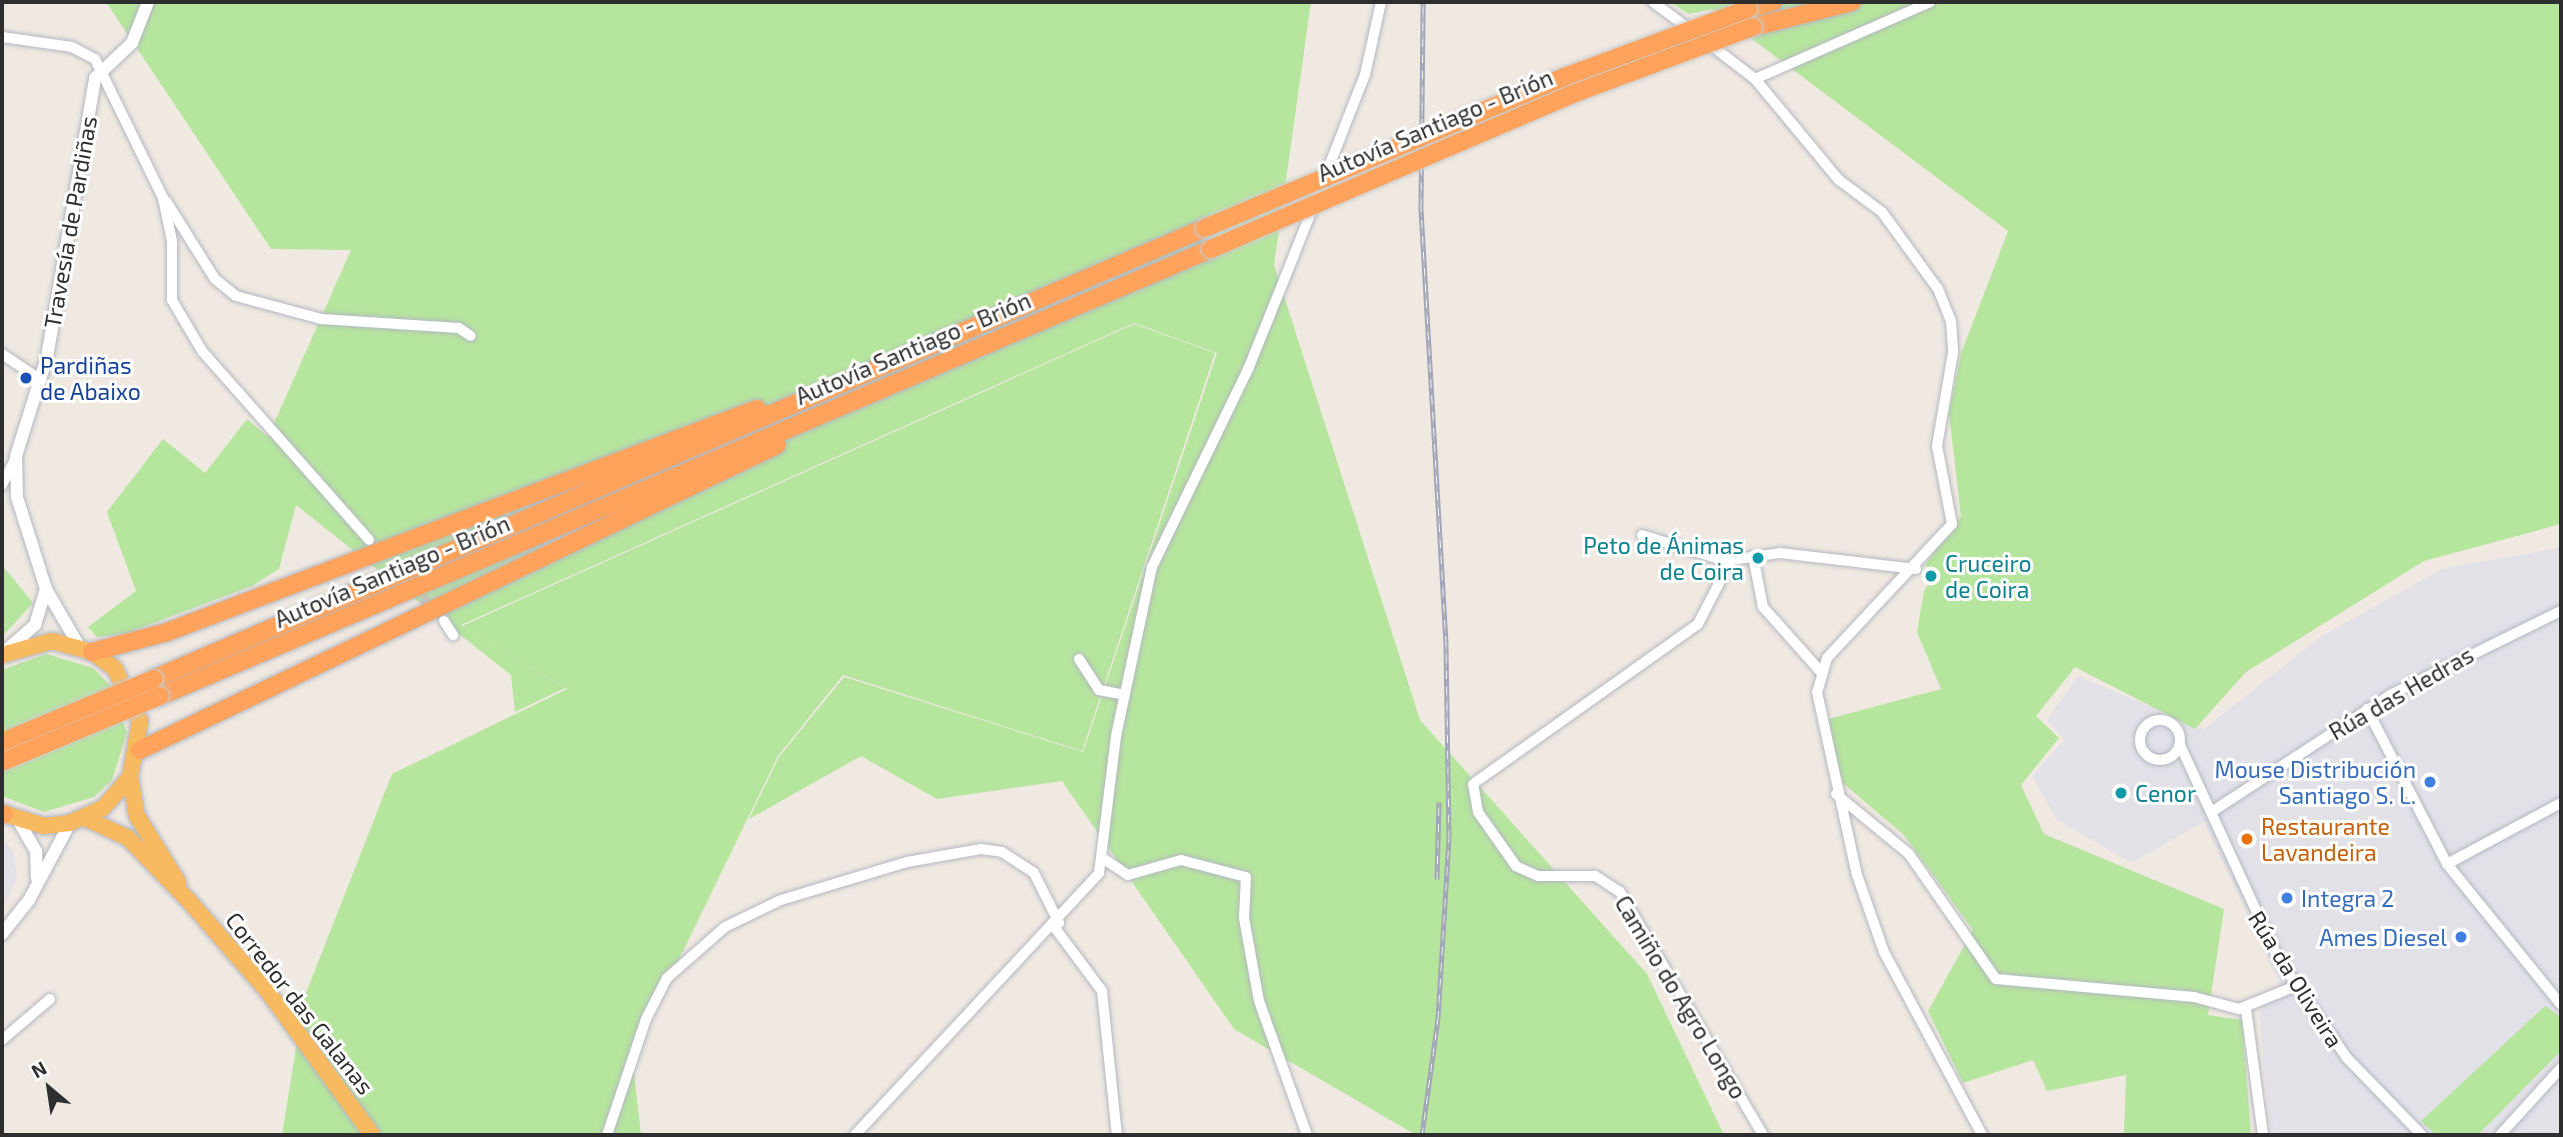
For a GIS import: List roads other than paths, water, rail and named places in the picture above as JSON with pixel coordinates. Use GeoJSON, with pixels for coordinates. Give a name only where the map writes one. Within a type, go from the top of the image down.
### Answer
{"type":"FeatureCollection","features":[{"type":"Feature","properties":{"kind":"highway","name":"Autovía Santiago - Brión"},"geometry":{"type":"LineString","coordinates":[[2,742],[1564,77],[1773,2]]}},
{"type":"Feature","properties":{"kind":"highway","name":"Autovía Santiago - Brión"},"geometry":{"type":"LineString","coordinates":[[2,762],[1570,94],[1753,27],[1852,2]]}},
{"type":"Feature","properties":{"kind":"highway"},"geometry":{"type":"LineString","coordinates":[[2,654],[52,641],[86,649],[167,632],[785,398],[831,389]]}},
{"type":"Feature","properties":{"kind":"highway"},"geometry":{"type":"LineString","coordinates":[[140,750],[827,421],[859,397]]}},
{"type":"Feature","properties":{"kind":"highway"},"geometry":{"type":"LineString","coordinates":[[86,649],[132,693],[140,750],[130,777],[136,816],[190,902]]}},
{"type":"Feature","properties":{"kind":"highway"},"geometry":{"type":"LineString","coordinates":[[77,821],[130,777]]}},
{"type":"Feature","properties":{"kind":"highway"},"geometry":{"type":"LineString","coordinates":[[6,815],[77,821],[128,838],[190,902]]}},
{"type":"Feature","properties":{"kind":"highway","name":"Corredor das Galanas"},"geometry":{"type":"LineString","coordinates":[[190,902],[269,993],[372,1135]]}},
{"type":"Feature","properties":{"kind":"street"},"geometry":{"type":"LineString","coordinates":[[101,68],[132,43],[148,2]]}},
{"type":"Feature","properties":{"kind":"street"},"geometry":{"type":"LineString","coordinates":[[855,1135],[1092,886],[1104,859],[1125,695],[1153,567],[1284,280],[1365,75],[1381,2]]}},
{"type":"Feature","properties":{"kind":"street"},"geometry":{"type":"LineString","coordinates":[[1653,2],[1755,79],[1839,180],[1882,212],[1947,309],[1953,354],[1937,446],[1953,514],[1948,532],[1819,671],[1817,692],[1836,794],[1884,952],[1982,1135]]}},
{"type":"Feature","properties":{"kind":"street"},"geometry":{"type":"LineString","coordinates":[[1755,79],[1930,2]]}},
{"type":"Feature","properties":{"kind":"street"},"geometry":{"type":"LineString","coordinates":[[2,37],[83,50],[101,68],[163,198],[215,279],[236,296],[321,319],[459,328],[471,337]]}},
{"type":"Feature","properties":{"kind":"street","name":"Travesía de Pardiñas"},"geometry":{"type":"LineString","coordinates":[[86,649],[46,589],[17,497],[16,456],[41,380],[101,68]]}},
{"type":"Feature","properties":{"kind":"street"},"geometry":{"type":"LineString","coordinates":[[163,198],[172,241],[172,300],[202,351],[369,541]]}},
{"type":"Feature","properties":{"kind":"street"},"geometry":{"type":"LineString","coordinates":[[2,354],[41,380]]}},
{"type":"Feature","properties":{"kind":"street"},"geometry":{"type":"LineString","coordinates":[[2,485],[16,456]]}},
{"type":"Feature","properties":{"kind":"street"},"geometry":{"type":"LineString","coordinates":[[1642,535],[1729,562],[1753,556],[1867,560],[1916,569]]}},
{"type":"Feature","properties":{"kind":"street"},"geometry":{"type":"LineString","coordinates":[[1753,556],[1763,607],[1819,671]]}},
{"type":"Feature","properties":{"kind":"street","name":"Camiño do Agro Longo"},"geometry":{"type":"LineString","coordinates":[[1729,562],[1698,624],[1473,784],[1482,819],[1516,866],[1538,876],[1595,876],[1620,892],[1763,1135]]}},
{"type":"Feature","properties":{"kind":"street"},"geometry":{"type":"LineString","coordinates":[[2,654],[35,625],[46,589]]}},
{"type":"Feature","properties":{"kind":"street","name":"Rúa das Hedras"},"geometry":{"type":"LineString","coordinates":[[2213,811],[2367,709],[2561,611]]}},
{"type":"Feature","properties":{"kind":"street"},"geometry":{"type":"LineString","coordinates":[[444,621],[453,635]]}},
{"type":"Feature","properties":{"kind":"street"},"geometry":{"type":"LineString","coordinates":[[1079,659],[1099,690],[1125,695]]}},
{"type":"Feature","properties":{"kind":"street"},"geometry":{"type":"LineString","coordinates":[[2367,709],[2447,864],[2561,1005]]}},
{"type":"Feature","properties":{"kind":"street"},"geometry":{"type":"LineString","coordinates":[[2169,758],[2180,745],[2169,723],[2145,728],[2145,754],[2185,764]]}},
{"type":"Feature","properties":{"kind":"street","name":"Rúa da Oliveira"},"geometry":{"type":"LineString","coordinates":[[2180,745],[2185,764],[2213,811],[2244,894],[2297,986],[2365,1080],[2422,1135]]}},
{"type":"Feature","properties":{"kind":"street"},"geometry":{"type":"LineString","coordinates":[[1836,794],[1909,854],[1996,979],[2194,997],[2246,1009],[2297,986]]}},
{"type":"Feature","properties":{"kind":"street"},"geometry":{"type":"LineString","coordinates":[[2447,864],[2561,803]]}},
{"type":"Feature","properties":{"kind":"street"},"geometry":{"type":"LineString","coordinates":[[6,815],[36,851],[37,885]]}},
{"type":"Feature","properties":{"kind":"street"},"geometry":{"type":"LineString","coordinates":[[2,934],[77,821]]}},
{"type":"Feature","properties":{"kind":"street"},"geometry":{"type":"LineString","coordinates":[[607,1135],[646,1019],[667,978],[716,934],[781,900],[907,862],[981,849],[1002,852],[1034,873],[1057,925],[1102,991],[1117,1135]]}},
{"type":"Feature","properties":{"kind":"street"},"geometry":{"type":"LineString","coordinates":[[1104,859],[1128,875],[1181,860],[1246,877],[1244,918],[1258,1001],[1307,1135]]}},
{"type":"Feature","properties":{"kind":"street"},"geometry":{"type":"LineString","coordinates":[[2,1040],[50,999]]}},
{"type":"Feature","properties":{"kind":"street"},"geometry":{"type":"LineString","coordinates":[[2246,1009],[2263,1135]]}},
{"type":"Feature","properties":{"kind":"street"},"geometry":{"type":"LineString","coordinates":[[2500,1135],[2561,1068]]}},
{"type":"Feature","properties":{"kind":"tunnel"},"geometry":{"type":"LineString","coordinates":[[379,551],[402,576]]}},
{"type":"Feature","properties":{"kind":"tunnel"},"geometry":{"type":"LineString","coordinates":[[412,587],[444,621]]}},
{"type":"Feature","properties":{"kind":"railway"},"geometry":{"type":"LineString","coordinates":[[1422,1135],[1438,1018],[1449,838],[1446,643],[1421,206],[1423,2]]}},
{"type":"Feature","properties":{"kind":"railway"},"geometry":{"type":"LineString","coordinates":[[1437,879],[1439,802]]}},
{"type":"Feature","properties":{"kind":"place","name":"Pardiñas de Abaixo"},"geometry":{"type":"Point","coordinates":[26,378]}},
{"type":"Feature","properties":{"kind":"place","name":"Peto de Ánimas de Coira"},"geometry":{"type":"Point","coordinates":[1758,558]}},
{"type":"Feature","properties":{"kind":"place","name":"Cruceiro de Coira"},"geometry":{"type":"Point","coordinates":[1931,576]}},
{"type":"Feature","properties":{"kind":"place","name":"Mouse Distribución Santiago S. L."},"geometry":{"type":"Point","coordinates":[2430,782]}},
{"type":"Feature","properties":{"kind":"place","name":"Cenor"},"geometry":{"type":"Point","coordinates":[2121,793]}},
{"type":"Feature","properties":{"kind":"place","name":"Restaurante Lavandeira"},"geometry":{"type":"Point","coordinates":[2247,839]}},
{"type":"Feature","properties":{"kind":"place","name":"Integra 2"},"geometry":{"type":"Point","coordinates":[2287,898]}},
{"type":"Feature","properties":{"kind":"place","name":"Ames Diesel"},"geometry":{"type":"Point","coordinates":[2461,937]}}]}
